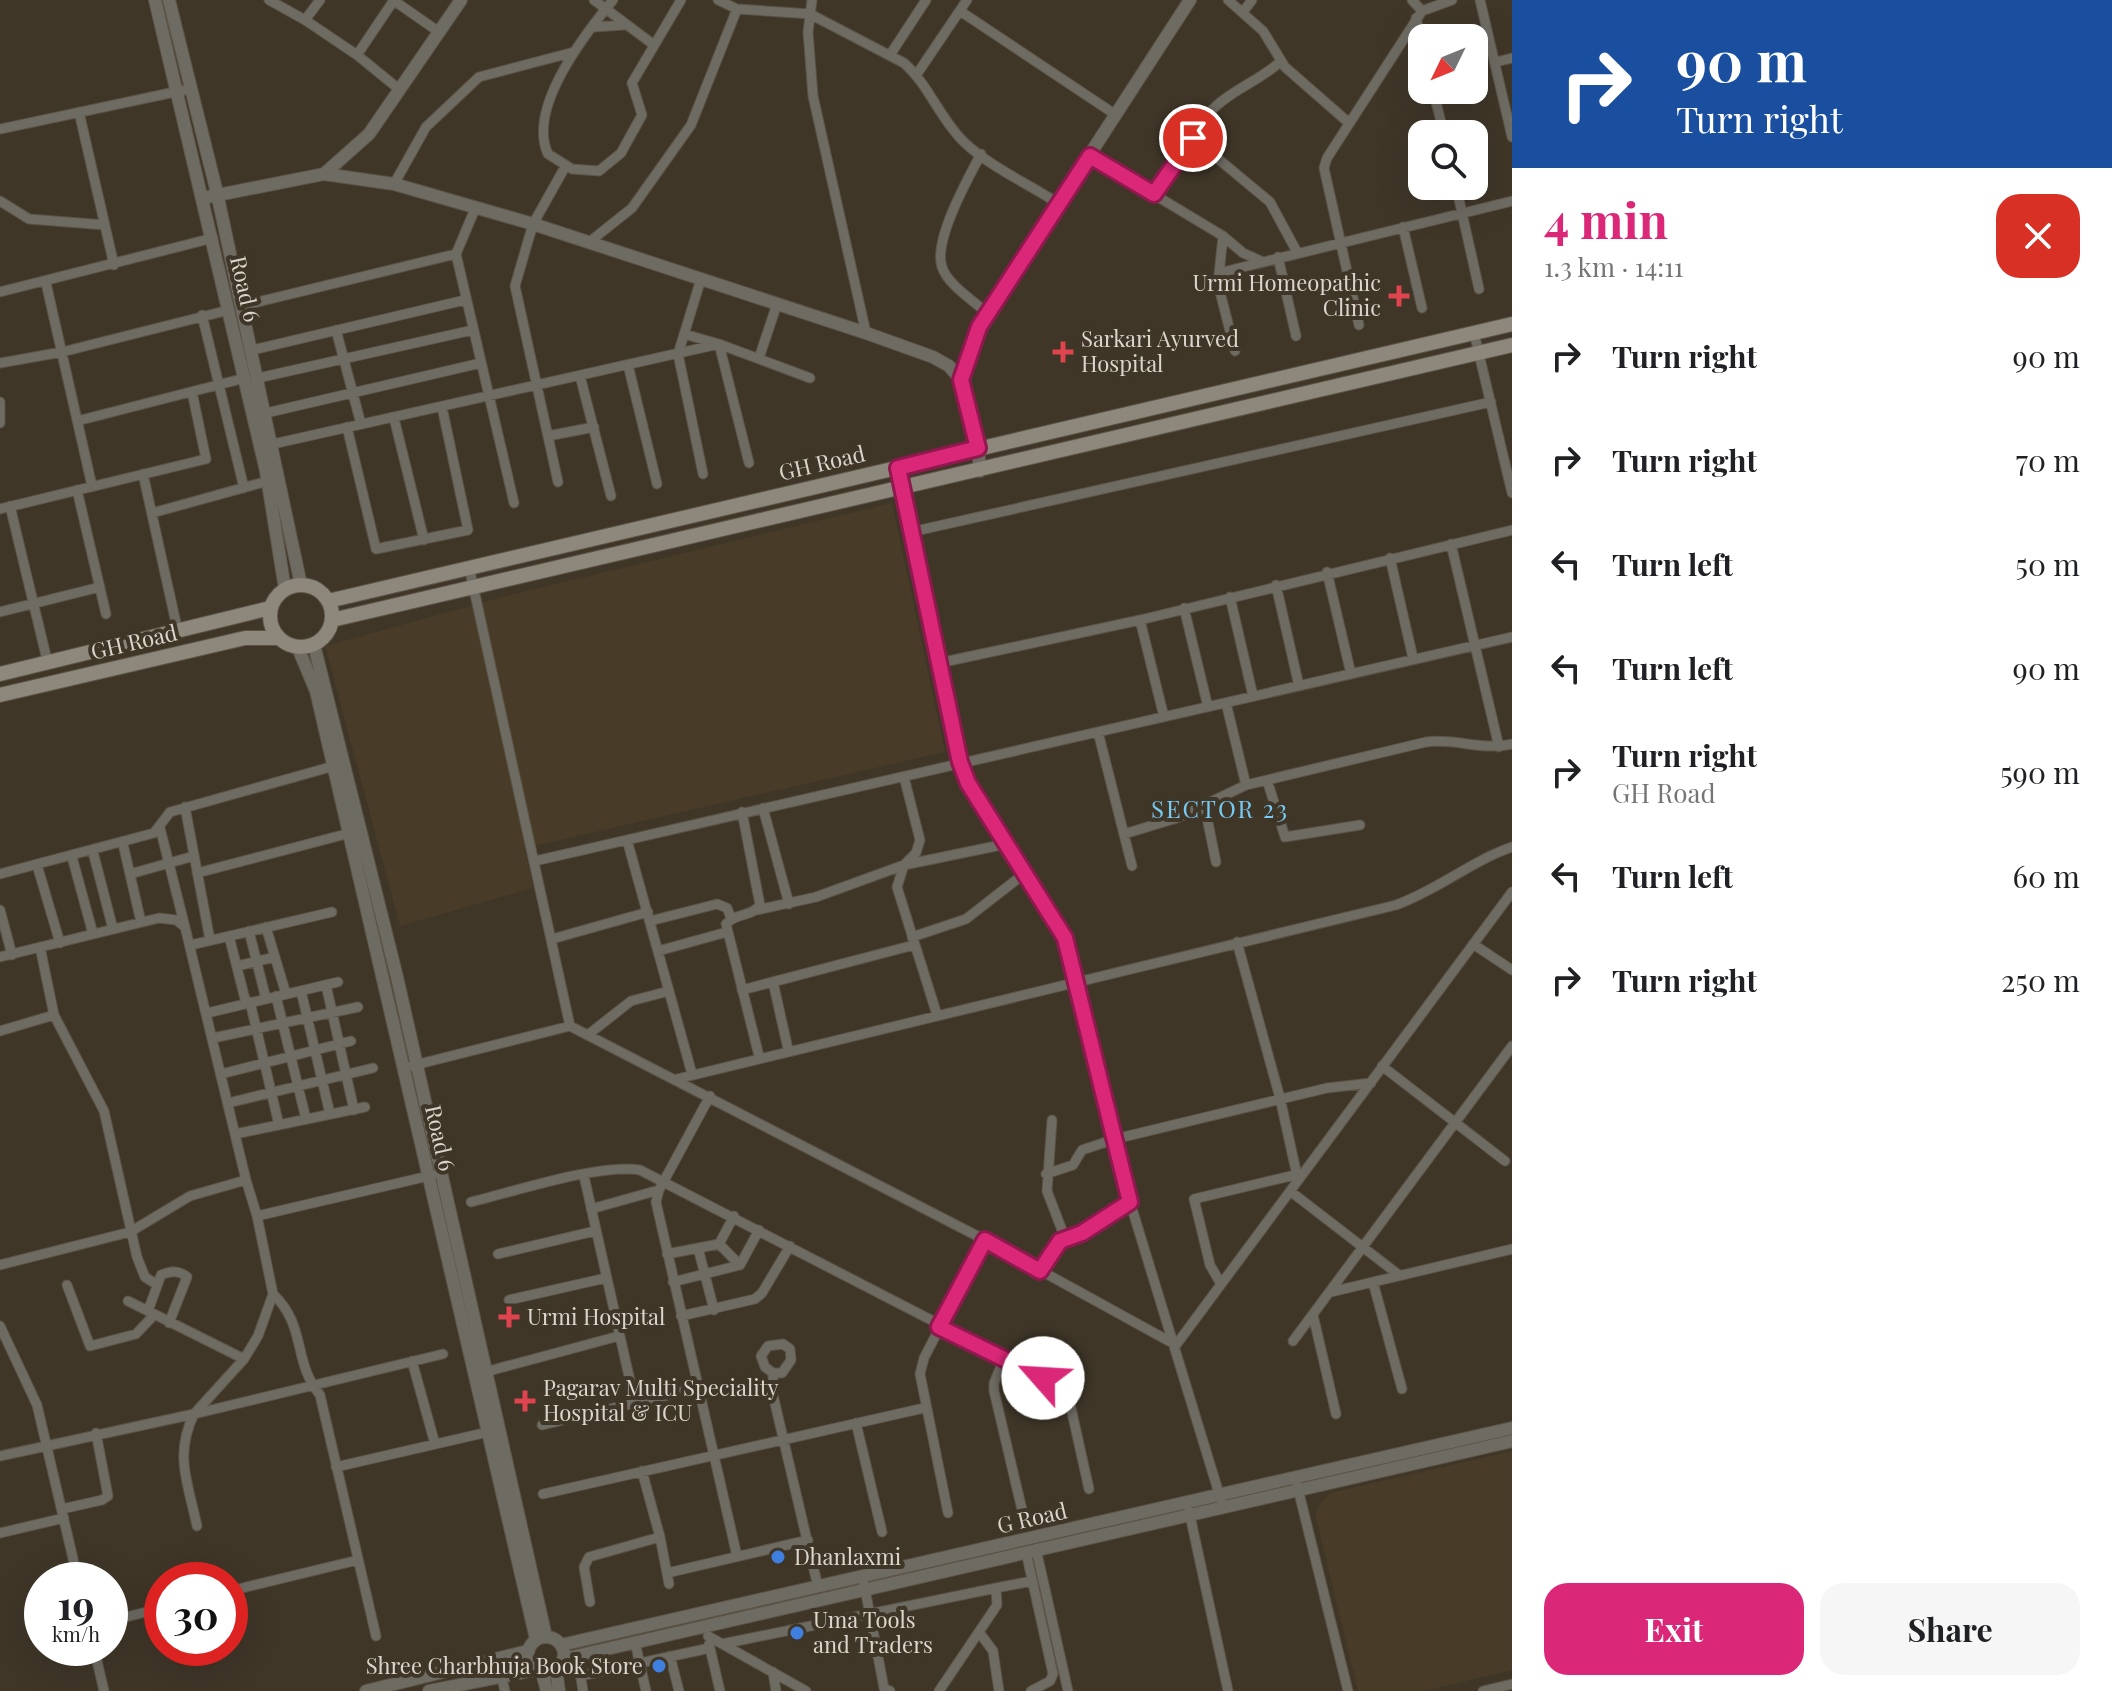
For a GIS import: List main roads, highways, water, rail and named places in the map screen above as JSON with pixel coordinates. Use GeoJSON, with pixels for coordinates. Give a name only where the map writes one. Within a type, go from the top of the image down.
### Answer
{"type":"FeatureCollection","features":[{"type":"Feature","properties":{"kind":"main road","name":"GH Road"},"geometry":{"type":"LineString","coordinates":[[328,601],[1512,324]]}},
{"type":"Feature","properties":{"kind":"main road","name":"GH Road"},"geometry":{"type":"LineString","coordinates":[[332,620],[1512,345]]}},
{"type":"Feature","properties":{"kind":"main road"},"geometry":{"type":"LineString","coordinates":[[301,585],[321,592],[328,601],[332,620],[326,635],[306,646],[278,638],[272,630],[270,608],[285,589],[301,585]]}},
{"type":"Feature","properties":{"kind":"main road","name":"GH Road"},"geometry":{"type":"LineString","coordinates":[[0,674],[270,608]]}},
{"type":"Feature","properties":{"kind":"main road","name":"GH Road"},"geometry":{"type":"LineString","coordinates":[[0,695],[245,638],[278,638]]}},
{"type":"Feature","properties":{"kind":"place","name":"Urmi Homeopathic Clinic"},"geometry":{"type":"Point","coordinates":[1399,296]}},
{"type":"Feature","properties":{"kind":"place","name":"Sarkari Ayurved Hospital"},"geometry":{"type":"Point","coordinates":[1063,352]}},
{"type":"Feature","properties":{"kind":"place","name":"Urmi Hospital"},"geometry":{"type":"Point","coordinates":[509,1317]}},
{"type":"Feature","properties":{"kind":"place","name":"Pagarav Multi Speciality Hospital & ICU"},"geometry":{"type":"Point","coordinates":[525,1401]}},
{"type":"Feature","properties":{"kind":"place","name":"Dhanlaxmi"},"geometry":{"type":"Point","coordinates":[778,1557]}},
{"type":"Feature","properties":{"kind":"place","name":"Uma Tools and Traders"},"geometry":{"type":"Point","coordinates":[797,1633]}},
{"type":"Feature","properties":{"kind":"place","name":"Shree Charbhuja Book Store"},"geometry":{"type":"Point","coordinates":[659,1666]}},
{"type":"Feature","properties":{"kind":"district","name":"SECTOR 23"},"geometry":{"type":"Point","coordinates":[1220,810]}}]}
